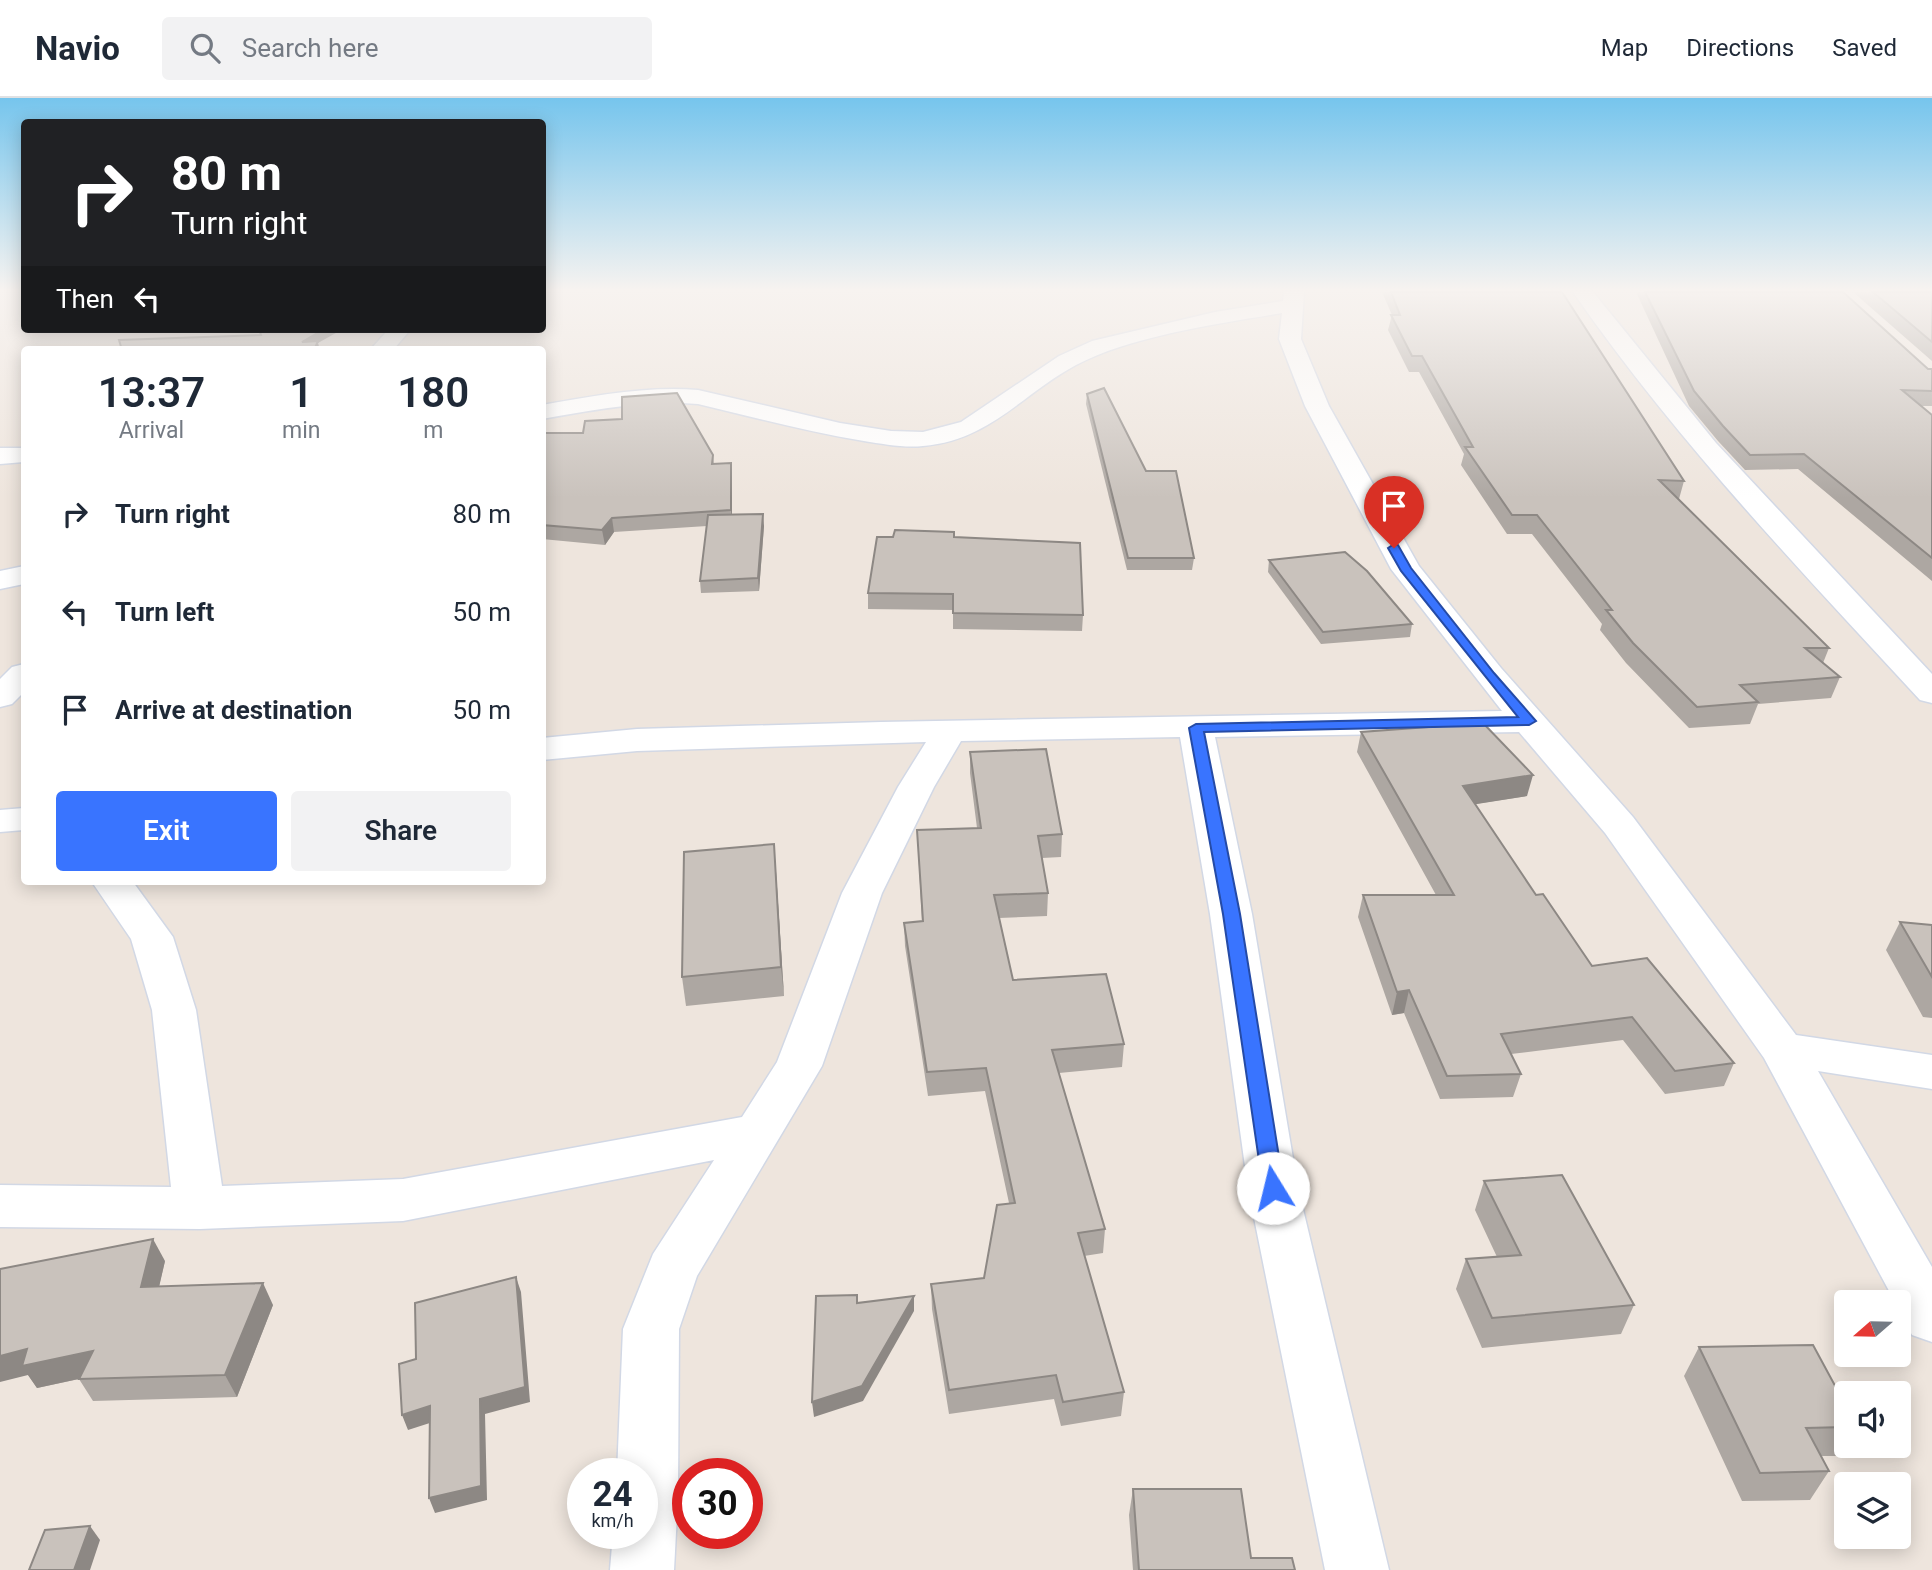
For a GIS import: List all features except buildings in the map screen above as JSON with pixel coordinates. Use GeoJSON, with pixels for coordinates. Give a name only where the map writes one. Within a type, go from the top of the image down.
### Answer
{"type":"FeatureCollection","features":[{"type":"Feature","properties":{"kind":"street"},"geometry":{"type":"LineString","coordinates":[[546,411],[606,401],[686,396],[840,430],[891,438],[923,439],[970,427],[1068,361]]}},
{"type":"Feature","properties":{"kind":"street"},"geometry":{"type":"LineString","coordinates":[[1299,361],[1317,406],[1406,569],[1489,676],[1619,825],[1782,1049],[1932,1318]]}},
{"type":"Feature","properties":{"kind":"street"},"geometry":{"type":"LineString","coordinates":[[1633,361],[1746,497],[1932,694]]}},
{"type":"Feature","properties":{"kind":"street"},"geometry":{"type":"LineString","coordinates":[[0,456],[21,455]]}},
{"type":"Feature","properties":{"kind":"street"},"geometry":{"type":"LineString","coordinates":[[0,580],[21,576]]}},
{"type":"Feature","properties":{"kind":"street"},"geometry":{"type":"LineString","coordinates":[[0,697],[21,677]]}},
{"type":"Feature","properties":{"kind":"street"},"geometry":{"type":"LineString","coordinates":[[546,749],[637,740],[1529,721]]}},
{"type":"Feature","properties":{"kind":"street"},"geometry":{"type":"LineString","coordinates":[[1196,728],[1231,914],[1273,1188],[1357,1570]]}},
{"type":"Feature","properties":{"kind":"street"},"geometry":{"type":"LineString","coordinates":[[642,1570],[647,1495],[651,1329],[673,1270],[799,1066],[862,892],[916,787],[949,732]]}},
{"type":"Feature","properties":{"kind":"street"},"geometry":{"type":"LineString","coordinates":[[0,821],[21,819]]}},
{"type":"Feature","properties":{"kind":"street"},"geometry":{"type":"LineString","coordinates":[[114,885],[152,937],[174,1010],[184,1104],[200,1208]]}},
{"type":"Feature","properties":{"kind":"street"},"geometry":{"type":"LineString","coordinates":[[1782,1049],[1932,1072]]}},
{"type":"Feature","properties":{"kind":"street"},"geometry":{"type":"LineString","coordinates":[[0,1206],[200,1208],[403,1200],[758,1133]]}},
{"type":"Feature","properties":{"kind":"route"},"geometry":{"type":"LineString","coordinates":[[1273,1188],[1231,914],[1207,775],[1196,728],[1529,721],[1489,676],[1406,569],[1394,548]]}}]}
